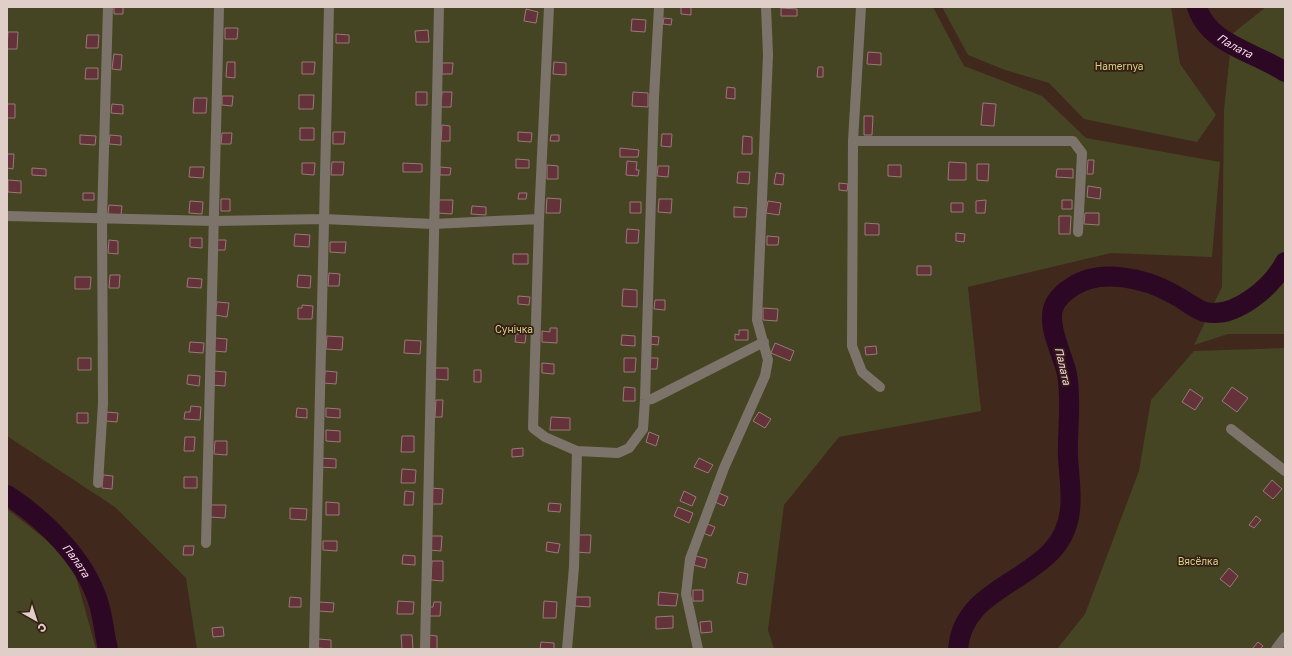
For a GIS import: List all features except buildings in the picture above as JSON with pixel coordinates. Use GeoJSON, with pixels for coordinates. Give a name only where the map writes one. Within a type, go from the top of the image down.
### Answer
{"type":"FeatureCollection","features":[{"type":"Feature","properties":{"kind":"street"},"geometry":{"type":"LineString","coordinates":[[98,483],[103,404],[102,219],[108,7]]}},
{"type":"Feature","properties":{"kind":"street"},"geometry":{"type":"LineString","coordinates":[[206,543],[219,7]]}},
{"type":"Feature","properties":{"kind":"street"},"geometry":{"type":"LineString","coordinates":[[314,649],[329,7]]}},
{"type":"Feature","properties":{"kind":"street"},"geometry":{"type":"LineString","coordinates":[[425,649],[433,224],[439,7]]}},
{"type":"Feature","properties":{"kind":"street"},"geometry":{"type":"LineString","coordinates":[[549,7],[539,219],[533,428],[545,437],[577,450],[618,454],[629,448],[643,429],[654,105],[659,7]]}},
{"type":"Feature","properties":{"kind":"street"},"geometry":{"type":"LineString","coordinates":[[698,649],[686,594],[690,559],[724,468],[765,376],[768,360],[757,320],[768,55],[766,7]]}},
{"type":"Feature","properties":{"kind":"street"},"geometry":{"type":"LineString","coordinates":[[861,7],[853,141],[852,346],[862,372],[880,387]]}},
{"type":"Feature","properties":{"kind":"street"},"geometry":{"type":"LineString","coordinates":[[853,141],[1074,141],[1082,152],[1078,232]]}},
{"type":"Feature","properties":{"kind":"street"},"geometry":{"type":"LineString","coordinates":[[7,216],[214,221],[324,218],[433,224],[539,219]]}},
{"type":"Feature","properties":{"kind":"street"},"geometry":{"type":"LineString","coordinates":[[645,400],[652,399],[764,342]]}},
{"type":"Feature","properties":{"kind":"street"},"geometry":{"type":"LineString","coordinates":[[1231,429],[1285,470]]}},
{"type":"Feature","properties":{"kind":"street"},"geometry":{"type":"LineString","coordinates":[[567,649],[574,567],[577,450]]}},
{"type":"Feature","properties":{"kind":"street"},"geometry":{"type":"LineString","coordinates":[[1276,649],[1285,637]]}},
{"type":"Feature","properties":{"kind":"green space","name":"Сунічка"},"geometry":{"type":"Polygon","coordinates":[[[7,7],[933,7],[964,66],[1042,96],[1086,138],[1220,162],[1212,257],[1111,253],[968,287],[981,411],[839,437],[784,505],[768,630],[774,649],[197,649],[186,578],[115,507],[7,436],[7,7]]]}},
{"type":"Feature","properties":{"kind":"green space","name":"Hamernya"},"geometry":{"type":"Polygon","coordinates":[[[942,7],[1171,7],[1180,64],[1216,115],[1197,142],[1084,119],[1049,83],[1005,70],[968,55],[942,7]]]}},
{"type":"Feature","properties":{"kind":"green space"},"geometry":{"type":"Polygon","coordinates":[[[1266,7],[1285,7],[1285,334],[1228,334],[1194,345],[1222,287],[1224,110],[1232,34],[1266,7]]]}},
{"type":"Feature","properties":{"kind":"green space","name":"Вясёлка"},"geometry":{"type":"Polygon","coordinates":[[[1285,348],[1285,649],[1057,649],[1085,614],[1139,471],[1151,400],[1194,351],[1285,348]]]}},
{"type":"Feature","properties":{"kind":"green space"},"geometry":{"type":"Polygon","coordinates":[[[7,509],[71,559],[96,649],[7,649],[7,509]]]}},
{"type":"Feature","properties":{"kind":"waterway","name":"Палата"},"geometry":{"type":"LineString","coordinates":[[1197,7],[1203,20],[1211,30],[1222,39],[1285,72]]}},
{"type":"Feature","properties":{"kind":"waterway","name":"Палата"},"geometry":{"type":"LineString","coordinates":[[958,649],[964,625],[977,607],[994,593],[1033,567],[1050,552],[1063,534],[1070,510],[1071,491],[1068,457],[1068,384],[1067,374],[1055,338],[1052,323],[1052,311],[1058,299],[1072,287],[1083,281],[1096,278],[1122,277],[1149,283],[1177,296],[1201,311],[1217,313],[1228,311],[1240,306],[1262,291],[1279,272],[1285,262]]}},
{"type":"Feature","properties":{"kind":"waterway","name":"Палата"},"geometry":{"type":"LineString","coordinates":[[7,495],[48,528],[73,555],[83,570],[92,585],[98,601],[108,649]]}}]}
